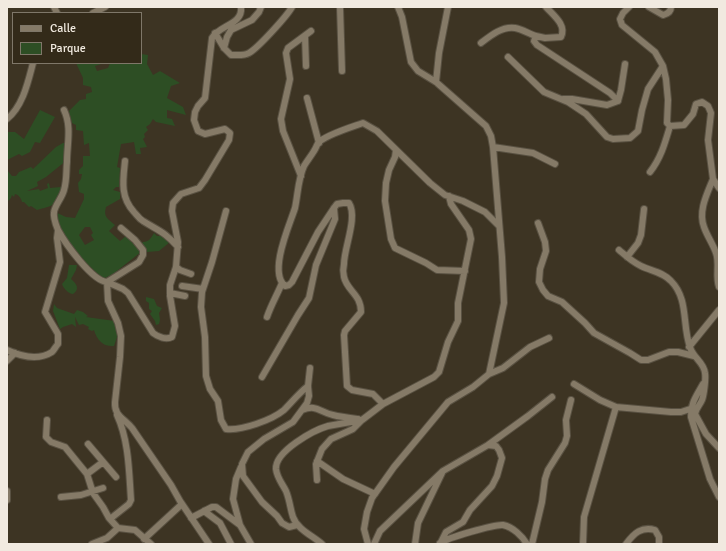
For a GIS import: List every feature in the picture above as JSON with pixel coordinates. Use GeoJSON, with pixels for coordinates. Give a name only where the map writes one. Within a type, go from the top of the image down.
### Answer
{"type":"FeatureCollection","features":[{"type":"Feature","properties":{"kind":"street"},"geometry":{"type":"LineString","coordinates":[[95,12],[105,7]]}},
{"type":"Feature","properties":{"kind":"street"},"geometry":{"type":"LineString","coordinates":[[64,110],[68,118],[69,131],[64,191],[54,211],[58,230],[72,252],[98,278],[103,282],[107,282],[123,289],[128,293],[153,333],[158,337],[168,339],[172,338],[175,326],[170,285],[176,267],[178,248],[172,211],[173,202],[181,194],[199,188],[229,140],[230,133],[225,129],[205,134],[198,131],[194,120],[194,112],[205,98],[212,38],[215,33],[234,23],[238,18],[241,7]]}},
{"type":"Feature","properties":{"kind":"street"},"geometry":{"type":"LineString","coordinates":[[224,48],[231,30],[252,20],[259,12],[261,7]]}},
{"type":"Feature","properties":{"kind":"street"},"geometry":{"type":"LineString","coordinates":[[215,33],[224,48],[231,54],[240,55],[249,53],[258,46],[292,7]]}},
{"type":"Feature","properties":{"kind":"street"},"geometry":{"type":"LineString","coordinates":[[340,7],[342,72]]}},
{"type":"Feature","properties":{"kind":"street"},"geometry":{"type":"LineString","coordinates":[[398,7],[402,17],[411,62],[418,72],[436,82],[486,126],[491,136],[500,226],[504,303],[489,374]]}},
{"type":"Feature","properties":{"kind":"street"},"geometry":{"type":"LineString","coordinates":[[436,82],[439,53],[448,7]]}},
{"type":"Feature","properties":{"kind":"street"},"geometry":{"type":"LineString","coordinates":[[481,43],[503,29],[515,28],[545,38],[561,37],[563,32],[562,26],[546,7]]}},
{"type":"Feature","properties":{"kind":"street"},"geometry":{"type":"LineString","coordinates":[[629,7],[620,19],[622,25],[655,52],[663,66],[666,79],[668,100],[667,123],[670,126],[664,149],[650,172]]}},
{"type":"Feature","properties":{"kind":"street"},"geometry":{"type":"LineString","coordinates":[[649,7],[663,15],[667,14],[672,7]]}},
{"type":"Feature","properties":{"kind":"street"},"geometry":{"type":"LineString","coordinates":[[301,176],[283,131],[281,119],[290,79],[286,53],[288,48],[311,31]]}},
{"type":"Feature","properties":{"kind":"street"},"geometry":{"type":"LineString","coordinates":[[305,36],[306,66]]}},
{"type":"Feature","properties":{"kind":"street"},"geometry":{"type":"LineString","coordinates":[[536,36],[534,41],[537,45],[610,93],[618,101]]}},
{"type":"Feature","properties":{"kind":"street"},"geometry":{"type":"LineString","coordinates":[[508,57],[544,92],[559,98],[586,114],[607,137],[613,139],[630,138],[638,131],[648,89],[663,66]]}},
{"type":"Feature","properties":{"kind":"street"},"geometry":{"type":"LineString","coordinates":[[7,119],[12,114],[26,90],[33,64]]}},
{"type":"Feature","properties":{"kind":"street"},"geometry":{"type":"LineString","coordinates":[[559,98],[607,105],[618,101],[626,64]]}},
{"type":"Feature","properties":{"kind":"street"},"geometry":{"type":"LineString","coordinates":[[307,98],[319,142]]}},
{"type":"Feature","properties":{"kind":"street"},"geometry":{"type":"LineString","coordinates":[[670,126],[684,125],[693,114],[696,104],[702,102],[708,106],[710,113],[708,140],[713,179],[719,188]]}},
{"type":"Feature","properties":{"kind":"street"},"geometry":{"type":"LineString","coordinates":[[267,317],[270,305],[277,296],[282,283],[279,272],[280,258],[285,236],[295,207],[304,165],[319,142],[363,123],[377,131],[430,183],[445,195],[463,201],[485,212],[500,226]]}},
{"type":"Feature","properties":{"kind":"street"},"geometry":{"type":"LineString","coordinates":[[493,147],[533,153],[555,164]]}},
{"type":"Feature","properties":{"kind":"street"},"geometry":{"type":"LineString","coordinates":[[396,150],[386,183],[385,201],[391,239],[395,248],[437,270],[465,270]]}},
{"type":"Feature","properties":{"kind":"street"},"geometry":{"type":"LineString","coordinates":[[125,161],[123,184],[124,194],[129,207],[142,221],[164,233],[178,248]]}},
{"type":"Feature","properties":{"kind":"street"},"geometry":{"type":"LineString","coordinates":[[713,179],[705,199],[702,214],[703,226],[716,253],[718,263],[717,281],[719,287]]}},
{"type":"Feature","properties":{"kind":"street"},"geometry":{"type":"LineString","coordinates":[[317,480],[317,461],[322,449],[331,438],[354,430],[362,420],[383,404],[434,377],[438,372],[448,342],[458,321],[458,303],[471,240],[469,230],[451,204],[449,196]]}},
{"type":"Feature","properties":{"kind":"street"},"geometry":{"type":"LineString","coordinates":[[282,283],[285,286],[292,282],[318,232],[337,204],[349,204],[352,210],[351,227],[344,263],[344,278],[359,299],[361,312],[345,331],[344,335],[347,386],[352,390],[373,394],[383,404]]}},
{"type":"Feature","properties":{"kind":"street"},"geometry":{"type":"LineString","coordinates":[[262,377],[309,298],[316,265],[335,219],[334,208]]}},
{"type":"Feature","properties":{"kind":"street"},"geometry":{"type":"LineString","coordinates":[[627,257],[640,239],[644,209]]}},
{"type":"Feature","properties":{"kind":"street"},"geometry":{"type":"LineString","coordinates":[[226,211],[203,289],[201,307],[205,337],[206,376],[210,389],[218,400],[221,420],[226,429],[234,430],[260,422],[277,415],[308,386]]}},
{"type":"Feature","properties":{"kind":"street"},"geometry":{"type":"LineString","coordinates":[[538,223],[545,242],[546,251],[540,269],[539,282],[548,296],[562,302],[586,323],[594,333],[630,352],[640,360],[648,360],[669,352],[678,352],[694,356]]}},
{"type":"Feature","properties":{"kind":"street"},"geometry":{"type":"LineString","coordinates":[[107,282],[139,262],[143,255],[142,250],[135,240],[121,228]]}},
{"type":"Feature","properties":{"kind":"street"},"geometry":{"type":"LineString","coordinates":[[7,350],[28,357],[44,355],[52,352],[58,344],[58,334],[46,312],[60,262],[57,238],[58,230]]}},
{"type":"Feature","properties":{"kind":"street"},"geometry":{"type":"LineString","coordinates":[[619,250],[641,266],[662,274],[671,281],[678,290],[683,302],[689,347],[694,356],[703,364],[706,374],[704,392],[696,410],[696,414],[706,434],[719,448]]}},
{"type":"Feature","properties":{"kind":"street"},"geometry":{"type":"LineString","coordinates":[[176,267],[191,274]]}},
{"type":"Feature","properties":{"kind":"street"},"geometry":{"type":"LineString","coordinates":[[107,282],[108,301],[118,323],[120,336],[120,357],[114,409],[122,426],[126,443],[131,500],[129,504],[110,519]]}},
{"type":"Feature","properties":{"kind":"street"},"geometry":{"type":"LineString","coordinates":[[182,286],[203,289]]}},
{"type":"Feature","properties":{"kind":"street"},"geometry":{"type":"LineString","coordinates":[[170,293],[185,296]]}},
{"type":"Feature","properties":{"kind":"street"},"geometry":{"type":"LineString","coordinates":[[689,347],[719,310]]}},
{"type":"Feature","properties":{"kind":"street"},"geometry":{"type":"LineString","coordinates":[[368,544],[364,529],[367,512],[372,498],[394,467],[448,402],[473,387],[489,374],[503,368],[530,347],[549,338]]}},
{"type":"Feature","properties":{"kind":"street"},"geometry":{"type":"LineString","coordinates":[[7,361],[15,353]]}},
{"type":"Feature","properties":{"kind":"street"},"geometry":{"type":"LineString","coordinates":[[251,544],[240,525],[233,499],[236,479],[248,452],[264,439],[293,422],[307,403],[309,396],[308,386],[310,368]]}},
{"type":"Feature","properties":{"kind":"street"},"geometry":{"type":"LineString","coordinates":[[704,383],[694,399],[690,409],[691,417],[710,479],[719,497]]}},
{"type":"Feature","properties":{"kind":"street"},"geometry":{"type":"LineString","coordinates":[[574,384],[600,400],[616,407],[671,412],[682,412],[690,409]]}},
{"type":"Feature","properties":{"kind":"street"},"geometry":{"type":"LineString","coordinates":[[374,544],[380,531],[443,471],[488,445],[552,397]]}},
{"type":"Feature","properties":{"kind":"street"},"geometry":{"type":"LineString","coordinates":[[532,544],[542,502],[545,479],[548,470],[561,450],[567,436],[566,420],[571,400]]}},
{"type":"Feature","properties":{"kind":"street"},"geometry":{"type":"LineString","coordinates":[[302,410],[308,407],[314,407],[332,415],[362,420]]}},
{"type":"Feature","properties":{"kind":"street"},"geometry":{"type":"LineString","coordinates":[[583,544],[584,517],[616,407]]}},
{"type":"Feature","properties":{"kind":"street"},"geometry":{"type":"LineString","coordinates":[[116,414],[125,420],[132,428],[209,544]]}},
{"type":"Feature","properties":{"kind":"street"},"geometry":{"type":"LineString","coordinates":[[47,420],[46,437],[51,442],[65,447],[87,474],[92,491],[110,519],[118,528],[135,530],[151,544]]}},
{"type":"Feature","properties":{"kind":"street"},"geometry":{"type":"LineString","coordinates":[[322,544],[297,525],[293,518],[290,501],[285,488],[278,478],[276,467],[278,460],[289,447],[328,426],[362,420]]}},
{"type":"Feature","properties":{"kind":"street"},"geometry":{"type":"LineString","coordinates":[[88,444],[116,477]]}},
{"type":"Feature","properties":{"kind":"street"},"geometry":{"type":"LineString","coordinates":[[440,543],[446,532],[463,522],[470,510],[492,486],[497,476],[502,458],[500,450],[496,446],[488,445]]}},
{"type":"Feature","properties":{"kind":"street"},"geometry":{"type":"LineString","coordinates":[[317,461],[343,479],[375,494]]}},
{"type":"Feature","properties":{"kind":"street"},"geometry":{"type":"LineString","coordinates":[[87,474],[103,462]]}},
{"type":"Feature","properties":{"kind":"street"},"geometry":{"type":"LineString","coordinates":[[242,464],[243,476],[262,502],[277,516],[282,523],[289,527],[297,525]]}},
{"type":"Feature","properties":{"kind":"street"},"geometry":{"type":"LineString","coordinates":[[415,544],[418,523],[443,471]]}},
{"type":"Feature","properties":{"kind":"street"},"geometry":{"type":"LineString","coordinates":[[61,497],[81,495],[103,488]]}},
{"type":"Feature","properties":{"kind":"street"},"geometry":{"type":"LineString","coordinates":[[7,491],[7,500]]}},
{"type":"Feature","properties":{"kind":"street"},"geometry":{"type":"LineString","coordinates":[[144,539],[182,504]]}},
{"type":"Feature","properties":{"kind":"street"},"geometry":{"type":"LineString","coordinates":[[191,518],[212,507],[216,507],[240,525]]}},
{"type":"Feature","properties":{"kind":"street"},"geometry":{"type":"LineString","coordinates":[[204,511],[220,523],[231,544]]}},
{"type":"Feature","properties":{"kind":"street"},"geometry":{"type":"LineString","coordinates":[[440,543],[487,528],[503,525],[518,532],[527,544]]}},
{"type":"Feature","properties":{"kind":"street"},"geometry":{"type":"LineString","coordinates":[[92,544],[107,541],[118,528]]}},
{"type":"Feature","properties":{"kind":"street"},"geometry":{"type":"LineString","coordinates":[[626,544],[632,536],[641,530],[648,528],[655,530],[659,544]]}},
{"type":"Feature","properties":{"kind":"green space"},"geometry":{"type":"Polygon","coordinates":[[[142,54],[148,55],[147,64],[153,75],[160,71],[180,83],[171,86],[167,98],[183,107],[186,115],[167,110],[167,118],[172,119],[175,126],[156,122],[153,119],[146,127],[148,130],[144,134],[145,137],[143,139],[147,147],[140,148],[141,154],[136,154],[134,142],[121,144],[117,167],[120,168],[119,187],[116,187],[113,190],[120,192],[120,199],[106,207],[105,213],[107,218],[115,225],[109,231],[120,241],[126,236],[141,252],[113,274],[103,279],[75,252],[60,232],[55,212],[66,217],[75,218],[84,199],[84,194],[79,192],[78,183],[82,174],[79,174],[79,170],[83,166],[83,156],[90,156],[89,143],[84,145],[83,131],[76,130],[76,125],[72,123],[69,111],[80,100],[86,99],[86,94],[92,92],[91,87],[83,85],[83,78],[76,64],[101,64],[95,66],[97,71],[108,68],[110,64],[142,64],[142,54]],[[85,227],[79,235],[85,245],[94,240],[91,235],[93,233],[90,227],[85,227]]]}},
{"type":"Feature","properties":{"kind":"green space"},"geometry":{"type":"Polygon","coordinates":[[[40,110],[55,117],[40,143],[35,142],[30,152],[22,156],[19,154],[7,160],[7,132],[15,132],[24,139],[40,110]]]}},
{"type":"Feature","properties":{"kind":"green space"},"geometry":{"type":"Polygon","coordinates":[[[65,143],[67,160],[46,177],[37,182],[38,186],[27,191],[39,189],[40,191],[48,188],[47,184],[49,183],[50,188],[61,187],[63,191],[59,199],[50,206],[37,210],[22,202],[20,197],[15,194],[14,197],[12,195],[7,202],[7,170],[12,176],[16,176],[19,172],[31,167],[33,169],[56,147],[65,143]]]}},
{"type":"Feature","properties":{"kind":"green space"},"geometry":{"type":"Polygon","coordinates":[[[154,233],[157,236],[164,234],[170,242],[159,251],[147,252],[141,244],[150,239],[154,233]]]}},
{"type":"Feature","properties":{"kind":"green space"},"geometry":{"type":"Polygon","coordinates":[[[69,265],[77,265],[71,279],[77,286],[73,294],[66,290],[62,284],[67,278],[69,265]]]}},
{"type":"Feature","properties":{"kind":"green space"},"geometry":{"type":"Polygon","coordinates":[[[146,297],[154,299],[157,306],[162,308],[159,313],[159,324],[156,325],[150,314],[152,311],[149,309],[149,303],[146,301],[146,297]]]}},
{"type":"Feature","properties":{"kind":"green space"},"geometry":{"type":"Polygon","coordinates":[[[54,304],[57,308],[74,314],[77,310],[88,316],[86,317],[115,321],[119,331],[114,346],[101,342],[94,330],[92,331],[88,329],[89,327],[83,324],[79,325],[75,317],[76,327],[72,324],[60,329],[53,311],[54,304]]]}}]}
